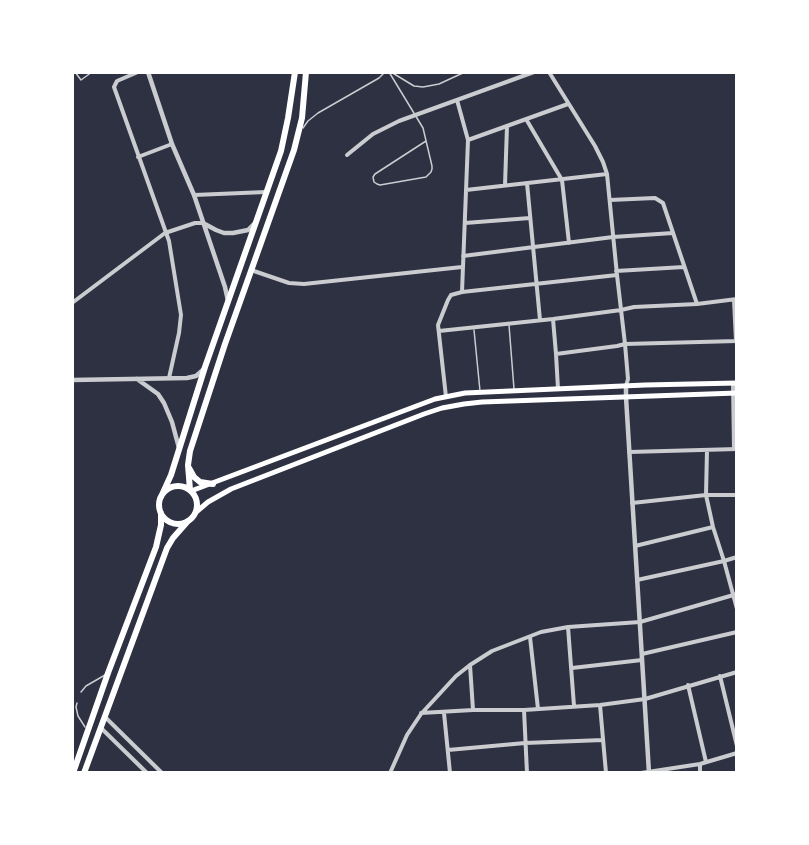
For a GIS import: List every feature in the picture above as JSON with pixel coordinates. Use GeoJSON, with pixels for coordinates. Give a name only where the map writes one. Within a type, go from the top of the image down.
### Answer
{"type":"FeatureCollection","features":[{"type":"Feature","properties":{"kind":"main road"},"geometry":{"type":"LineString","coordinates":[[73,773],[156,547],[161,525],[159,502],[171,475],[205,367],[283,140],[295,72]]}},
{"type":"Feature","properties":{"kind":"main road"},"geometry":{"type":"LineString","coordinates":[[195,513],[196,501],[191,491],[188,465],[190,451],[299,133],[306,72]]}},
{"type":"Feature","properties":{"kind":"main road"},"geometry":{"type":"LineString","coordinates":[[161,497],[164,492],[174,487],[180,486],[191,491],[213,484],[435,399],[465,393],[558,388],[735,384]]}},
{"type":"Feature","properties":{"kind":"main road"},"geometry":{"type":"LineString","coordinates":[[84,773],[167,548],[195,513],[208,502],[231,489],[442,408],[483,402],[735,393]]}},
{"type":"Feature","properties":{"kind":"main road"},"geometry":{"type":"LineString","coordinates":[[188,465],[194,477],[206,484],[213,484]]}},
{"type":"Feature","properties":{"kind":"main road"},"geometry":{"type":"LineString","coordinates":[[161,513],[170,522],[176,524],[188,521]]}},
{"type":"Feature","properties":{"kind":"street"},"geometry":{"type":"LineString","coordinates":[[138,72],[117,81],[114,87],[169,241],[181,315],[169,378]]}},
{"type":"Feature","properties":{"kind":"street"},"geometry":{"type":"LineString","coordinates":[[148,72],[172,144],[194,195],[228,302]]}},
{"type":"Feature","properties":{"kind":"street"},"geometry":{"type":"LineString","coordinates":[[347,155],[385,127],[534,72]]}},
{"type":"Feature","properties":{"kind":"street"},"geometry":{"type":"LineString","coordinates":[[549,72],[595,146],[607,174],[628,380],[626,397],[649,773]]}},
{"type":"Feature","properties":{"kind":"street"},"geometry":{"type":"LineString","coordinates":[[457,100],[468,140],[462,292]]}},
{"type":"Feature","properties":{"kind":"street"},"geometry":{"type":"LineString","coordinates":[[468,140],[568,104]]}},
{"type":"Feature","properties":{"kind":"street"},"geometry":{"type":"LineString","coordinates":[[526,119],[561,180],[569,243]]}},
{"type":"Feature","properties":{"kind":"street"},"geometry":{"type":"LineString","coordinates":[[506,185],[507,126]]}},
{"type":"Feature","properties":{"kind":"street"},"geometry":{"type":"LineString","coordinates":[[138,157],[172,144]]}},
{"type":"Feature","properties":{"kind":"street"},"geometry":{"type":"LineString","coordinates":[[466,190],[607,174]]}},
{"type":"Feature","properties":{"kind":"street"},"geometry":{"type":"LineString","coordinates":[[527,183],[540,320]]}},
{"type":"Feature","properties":{"kind":"street"},"geometry":{"type":"LineString","coordinates":[[194,195],[266,192]]}},
{"type":"Feature","properties":{"kind":"street"},"geometry":{"type":"LineString","coordinates":[[609,200],[658,199],[663,203],[697,304]]}},
{"type":"Feature","properties":{"kind":"street"},"geometry":{"type":"LineString","coordinates":[[465,223],[530,218]]}},
{"type":"Feature","properties":{"kind":"street"},"geometry":{"type":"LineString","coordinates":[[72,303],[165,233],[195,223],[224,233],[233,233],[248,230],[256,223]]}},
{"type":"Feature","properties":{"kind":"street"},"geometry":{"type":"LineString","coordinates":[[463,256],[613,237],[673,233]]}},
{"type":"Feature","properties":{"kind":"street"},"geometry":{"type":"LineString","coordinates":[[251,270],[289,283],[304,284],[462,267]]}},
{"type":"Feature","properties":{"kind":"street"},"geometry":{"type":"LineString","coordinates":[[446,397],[439,320],[451,295],[616,273],[684,267]]}},
{"type":"Feature","properties":{"kind":"street"},"geometry":{"type":"LineString","coordinates":[[439,331],[553,319],[634,307],[697,304],[736,299],[737,341],[625,344],[556,354]]}},
{"type":"Feature","properties":{"kind":"street"},"geometry":{"type":"LineString","coordinates":[[553,319],[558,388]]}},
{"type":"Feature","properties":{"kind":"street"},"geometry":{"type":"LineString","coordinates":[[72,380],[192,377],[205,367]]}},
{"type":"Feature","properties":{"kind":"street"},"geometry":{"type":"LineString","coordinates":[[137,379],[158,394],[164,403],[178,440],[179,451]]}},
{"type":"Feature","properties":{"kind":"street"},"geometry":{"type":"LineString","coordinates":[[629,452],[736,449],[735,384]]}},
{"type":"Feature","properties":{"kind":"street"},"geometry":{"type":"LineString","coordinates":[[707,450],[706,495],[713,527],[735,594],[737,609]]}},
{"type":"Feature","properties":{"kind":"street"},"geometry":{"type":"LineString","coordinates":[[632,503],[706,495],[737,495]]}},
{"type":"Feature","properties":{"kind":"street"},"geometry":{"type":"LineString","coordinates":[[635,546],[713,527]]}},
{"type":"Feature","properties":{"kind":"street"},"geometry":{"type":"LineString","coordinates":[[637,580],[737,557]]}},
{"type":"Feature","properties":{"kind":"street"},"geometry":{"type":"LineString","coordinates":[[390,773],[407,735],[421,714],[442,690],[470,665],[492,651],[541,632],[568,627],[640,622],[735,594]]}},
{"type":"Feature","properties":{"kind":"street"},"geometry":{"type":"LineString","coordinates":[[568,627],[574,706]]}},
{"type":"Feature","properties":{"kind":"street"},"geometry":{"type":"LineString","coordinates":[[642,654],[737,632]]}},
{"type":"Feature","properties":{"kind":"street"},"geometry":{"type":"LineString","coordinates":[[530,637],[538,709]]}},
{"type":"Feature","properties":{"kind":"street"},"geometry":{"type":"LineString","coordinates":[[572,668],[642,660]]}},
{"type":"Feature","properties":{"kind":"street"},"geometry":{"type":"LineString","coordinates":[[470,665],[473,711]]}},
{"type":"Feature","properties":{"kind":"street"},"geometry":{"type":"LineString","coordinates":[[421,714],[600,705],[645,699],[737,672]]}},
{"type":"Feature","properties":{"kind":"street"},"geometry":{"type":"LineString","coordinates":[[720,676],[737,746]]}},
{"type":"Feature","properties":{"kind":"street"},"geometry":{"type":"LineString","coordinates":[[688,686],[706,762]]}},
{"type":"Feature","properties":{"kind":"street"},"geometry":{"type":"LineString","coordinates":[[600,705],[606,773]]}},
{"type":"Feature","properties":{"kind":"street"},"geometry":{"type":"LineString","coordinates":[[524,710],[527,773]]}},
{"type":"Feature","properties":{"kind":"street"},"geometry":{"type":"LineString","coordinates":[[444,713],[450,773]]}},
{"type":"Feature","properties":{"kind":"street"},"geometry":{"type":"LineString","coordinates":[[105,716],[162,773]]}},
{"type":"Feature","properties":{"kind":"street"},"geometry":{"type":"LineString","coordinates":[[101,728],[147,773]]}},
{"type":"Feature","properties":{"kind":"street"},"geometry":{"type":"LineString","coordinates":[[448,750],[525,743],[603,740]]}},
{"type":"Feature","properties":{"kind":"street"},"geometry":{"type":"LineString","coordinates":[[641,773],[700,764],[737,753]]}},
{"type":"Feature","properties":{"kind":"street"},"geometry":{"type":"LineString","coordinates":[[700,764],[700,773]]}},
{"type":"Feature","properties":{"kind":"lane"},"geometry":{"type":"LineString","coordinates":[[75,72],[81,80],[92,72]]}},
{"type":"Feature","properties":{"kind":"lane"},"geometry":{"type":"LineString","coordinates":[[299,133],[318,113],[379,78],[385,72]]}},
{"type":"Feature","properties":{"kind":"lane"},"geometry":{"type":"LineString","coordinates":[[390,72],[414,86],[423,87],[439,84],[465,72]]}},
{"type":"Feature","properties":{"kind":"lane"},"geometry":{"type":"LineString","coordinates":[[390,72],[423,128],[432,166],[429,175],[423,177],[379,185],[374,182],[375,174],[426,141]]}},
{"type":"Feature","properties":{"kind":"lane"},"geometry":{"type":"LineString","coordinates":[[509,324],[514,390]]}},
{"type":"Feature","properties":{"kind":"lane"},"geometry":{"type":"LineString","coordinates":[[474,328],[480,392]]}},
{"type":"Feature","properties":{"kind":"lane"},"geometry":{"type":"LineString","coordinates":[[81,692],[86,686],[108,673]]}},
{"type":"Feature","properties":{"kind":"lane"},"geometry":{"type":"LineString","coordinates":[[77,703],[78,716],[88,731]]}},
{"type":"Feature","properties":{"kind":"lane"},"geometry":{"type":"LineString","coordinates":[[72,760],[81,754]]}}]}
